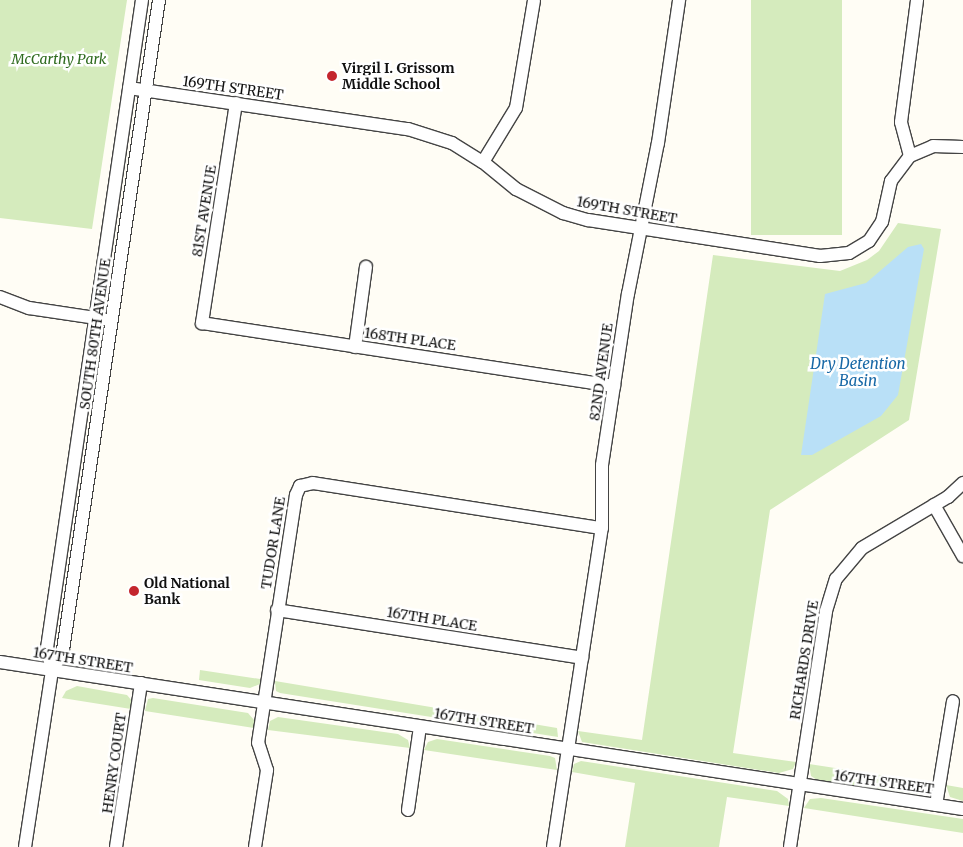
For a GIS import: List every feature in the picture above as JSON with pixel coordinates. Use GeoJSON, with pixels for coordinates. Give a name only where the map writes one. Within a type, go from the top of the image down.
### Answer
{"type":"FeatureCollection","features":[{"type":"Feature","properties":{"kind":"street","name":"SOUTH 80TH AVENUE"},"geometry":{"type":"LineString","coordinates":[[24,847],[52,670],[47,648],[142,0]]}},
{"type":"Feature","properties":{"kind":"street","name":"SOUTH 80TH AVENUE"},"geometry":{"type":"LineString","coordinates":[[52,670],[64,650],[159,0]]}},
{"type":"Feature","properties":{"kind":"street"},"geometry":{"type":"LineString","coordinates":[[483,162],[516,108],[534,0]]}},
{"type":"Feature","properties":{"kind":"street","name":"82ND AVENUE"},"geometry":{"type":"LineString","coordinates":[[552,847],[602,528],[602,465],[638,228],[658,143],[679,0]]}},
{"type":"Feature","properties":{"kind":"street"},"geometry":{"type":"LineString","coordinates":[[918,0],[901,122],[910,156],[933,146],[963,147]]}},
{"type":"Feature","properties":{"kind":"street","name":"169TH STREET"},"geometry":{"type":"LineString","coordinates":[[129,88],[408,129],[452,143],[483,162],[516,189],[563,213],[638,228],[820,256],[840,256],[860,248],[876,233],[886,210],[891,182],[910,156]]}},
{"type":"Feature","properties":{"kind":"street","name":"81ST AVENUE"},"geometry":{"type":"LineString","coordinates":[[202,323],[236,103]]}},
{"type":"Feature","properties":{"kind":"street"},"geometry":{"type":"LineString","coordinates":[[355,347],[366,267]]}},
{"type":"Feature","properties":{"kind":"street"},"geometry":{"type":"LineString","coordinates":[[0,297],[29,308],[112,320]]}},
{"type":"Feature","properties":{"kind":"street","name":"168TH PLACE"},"geometry":{"type":"LineString","coordinates":[[202,323],[614,386]]}},
{"type":"Feature","properties":{"kind":"street","name":"RICHARDS DRIVE"},"geometry":{"type":"LineString","coordinates":[[790,847],[826,611],[836,579],[862,548],[934,505],[963,483]]}},
{"type":"Feature","properties":{"kind":"street","name":"TUDOR LANE"},"geometry":{"type":"LineString","coordinates":[[254,847],[266,770],[258,743],[296,495],[303,484],[602,528]]}},
{"type":"Feature","properties":{"kind":"street"},"geometry":{"type":"LineString","coordinates":[[934,505],[963,556]]}},
{"type":"Feature","properties":{"kind":"street","name":"167TH PLACE"},"geometry":{"type":"LineString","coordinates":[[277,610],[582,658]]}},
{"type":"Feature","properties":{"kind":"street","name":"167TH STREET"},"geometry":{"type":"LineString","coordinates":[[0,662],[800,786],[963,809]]}},
{"type":"Feature","properties":{"kind":"street","name":"HENRY COURT"},"geometry":{"type":"LineString","coordinates":[[116,847],[141,684]]}},
{"type":"Feature","properties":{"kind":"street"},"geometry":{"type":"LineString","coordinates":[[936,805],[953,701]]}},
{"type":"Feature","properties":{"kind":"street"},"geometry":{"type":"LineString","coordinates":[[408,810],[420,727]]}},
{"type":"Feature","properties":{"kind":"green space","name":"McCarthy Park"},"geometry":{"type":"Polygon","coordinates":[[[0,0],[127,0],[92,229],[0,218],[0,0]]]}},
{"type":"Feature","properties":{"kind":"green space"},"geometry":{"type":"Polygon","coordinates":[[[751,0],[842,0],[842,235],[751,235],[751,0]]]}},
{"type":"Feature","properties":{"kind":"green space"},"geometry":{"type":"Polygon","coordinates":[[[898,223],[941,229],[909,420],[770,510],[733,753],[796,762],[793,769],[779,773],[582,742],[578,731],[642,740],[713,255],[840,271],[867,260],[879,251],[898,223]]]}},
{"type":"Feature","properties":{"kind":"green space"},"geometry":{"type":"Polygon","coordinates":[[[200,670],[260,679],[260,684],[250,688],[199,680],[200,670]]]}},
{"type":"Feature","properties":{"kind":"green space"},"geometry":{"type":"Polygon","coordinates":[[[275,681],[557,728],[558,737],[280,693],[276,691],[275,681]]]}},
{"type":"Feature","properties":{"kind":"green space"},"geometry":{"type":"Polygon","coordinates":[[[77,686],[127,695],[132,701],[131,709],[62,698],[66,691],[77,686]]]}},
{"type":"Feature","properties":{"kind":"green space"},"geometry":{"type":"Polygon","coordinates":[[[153,698],[248,713],[254,720],[254,728],[145,711],[148,699],[153,698]]]}},
{"type":"Feature","properties":{"kind":"green space"},"geometry":{"type":"Polygon","coordinates":[[[278,717],[398,734],[408,740],[410,748],[268,730],[270,721],[278,717]]]}},
{"type":"Feature","properties":{"kind":"green space"},"geometry":{"type":"Polygon","coordinates":[[[437,739],[550,756],[555,758],[557,770],[424,750],[428,742],[437,739]]]}},
{"type":"Feature","properties":{"kind":"green space"},"geometry":{"type":"Polygon","coordinates":[[[581,761],[777,791],[788,799],[789,806],[727,797],[719,847],[625,847],[635,783],[572,772],[574,764],[581,761]]]}},
{"type":"Feature","properties":{"kind":"green space"},"geometry":{"type":"Polygon","coordinates":[[[809,764],[933,783],[930,790],[917,794],[817,780],[811,776],[809,764]]]}},
{"type":"Feature","properties":{"kind":"green space"},"geometry":{"type":"Polygon","coordinates":[[[946,785],[963,788],[963,801],[950,797],[946,785]]]}},
{"type":"Feature","properties":{"kind":"green space"},"geometry":{"type":"Polygon","coordinates":[[[821,798],[963,819],[963,833],[804,808],[810,799],[821,798]]]}},
{"type":"Feature","properties":{"kind":"water","name":"Dry Detention Basin"},"geometry":{"type":"Polygon","coordinates":[[[921,244],[924,249],[898,395],[881,416],[812,455],[801,455],[825,294],[866,283],[908,247],[921,244]]]}},
{"type":"Feature","properties":{"kind":"place","name":"Virgil I. Grissom Middle School"},"geometry":{"type":"Point","coordinates":[332,76]}},
{"type":"Feature","properties":{"kind":"place","name":"Old National Bank"},"geometry":{"type":"Point","coordinates":[134,591]}}]}
